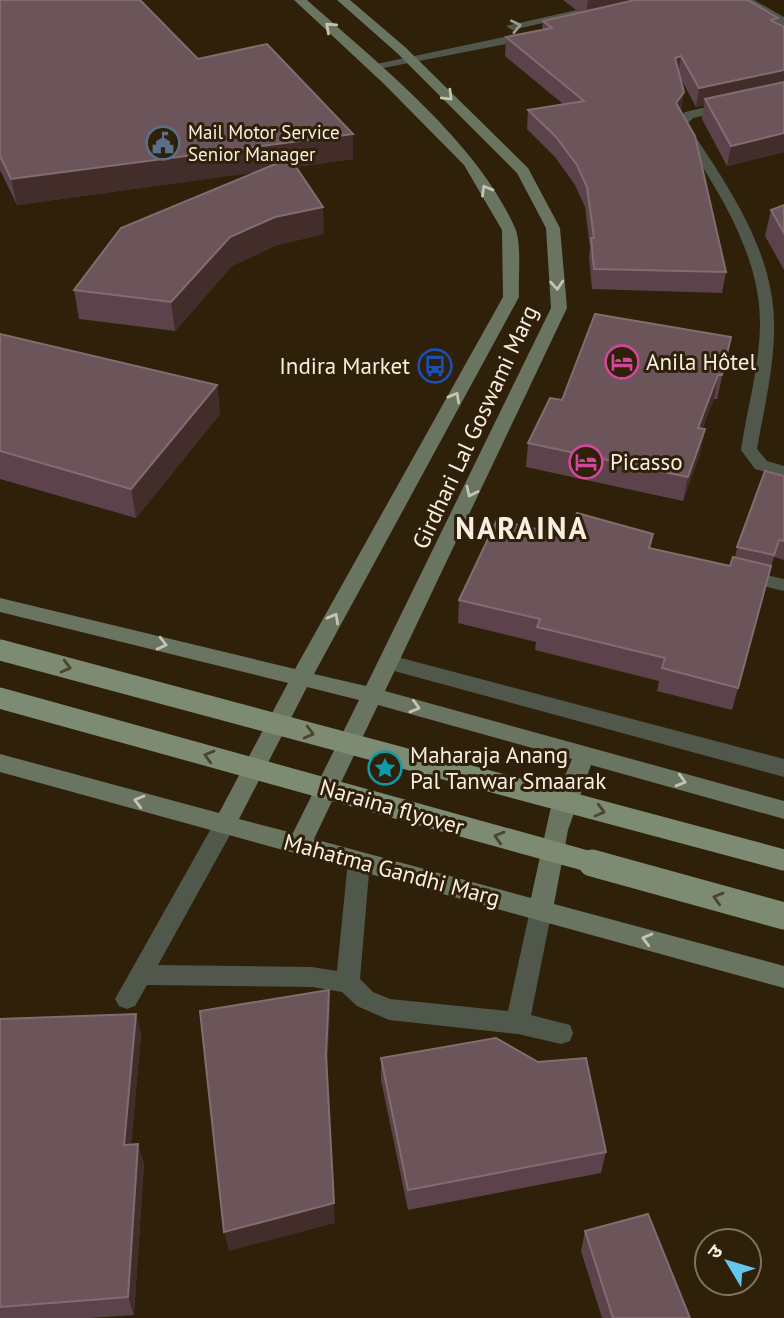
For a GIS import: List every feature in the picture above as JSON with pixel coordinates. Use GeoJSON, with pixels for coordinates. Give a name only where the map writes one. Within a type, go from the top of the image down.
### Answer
{"type":"FeatureCollection","features":[{"type":"Feature","properties":{"kind":"main road","name":"Girdhari Lal Goswami Marg"},"geometry":{"type":"LineString","coordinates":[[225,824],[301,678],[511,297],[509,230],[470,163],[368,62],[300,0]]}},
{"type":"Feature","properties":{"kind":"main road","name":"Girdhari Lal Goswami Marg"},"geometry":{"type":"LineString","coordinates":[[300,844],[390,663],[559,308],[553,229],[523,171],[407,55],[343,0]]}},
{"type":"Feature","properties":{"kind":"main road"},"geometry":{"type":"LineString","coordinates":[[0,605],[374,696],[784,810]]}},
{"type":"Feature","properties":{"kind":"main road"},"geometry":{"type":"LineString","coordinates":[[0,650],[784,860]]}},
{"type":"Feature","properties":{"kind":"main road","name":"Naraina flyover"},"geometry":{"type":"LineString","coordinates":[[0,698],[784,916]]}},
{"type":"Feature","properties":{"kind":"main road"},"geometry":{"type":"LineString","coordinates":[[541,910],[547,870],[566,789],[585,755]]}},
{"type":"Feature","properties":{"kind":"main road","name":"Mahatma Gandhi Marg"},"geometry":{"type":"LineString","coordinates":[[0,763],[784,977]]}},
{"type":"Feature","properties":{"kind":"street"},"geometry":{"type":"LineString","coordinates":[[746,0],[784,22]]}},
{"type":"Feature","properties":{"kind":"street"},"geometry":{"type":"LineString","coordinates":[[407,55],[617,2],[640,6]]}},
{"type":"Feature","properties":{"kind":"street"},"geometry":{"type":"LineString","coordinates":[[368,62],[640,6]]}},
{"type":"Feature","properties":{"kind":"street"},"geometry":{"type":"LineString","coordinates":[[390,663],[784,768]]}},
{"type":"Feature","properties":{"kind":"lane"},"geometry":{"type":"LineString","coordinates":[[743,103],[689,116],[681,124],[747,233],[768,321],[749,450],[761,465],[784,472]]}},
{"type":"Feature","properties":{"kind":"lane"},"geometry":{"type":"LineString","coordinates":[[732,573],[784,585]]}},
{"type":"Feature","properties":{"kind":"lane"},"geometry":{"type":"LineString","coordinates":[[127,999],[225,824]]}},
{"type":"Feature","properties":{"kind":"lane"},"geometry":{"type":"LineString","coordinates":[[348,983],[359,861]]}},
{"type":"Feature","properties":{"kind":"lane"},"geometry":{"type":"LineString","coordinates":[[518,1023],[541,910]]}},
{"type":"Feature","properties":{"kind":"lane"},"geometry":{"type":"LineString","coordinates":[[140,975],[312,977],[348,983],[365,999],[389,1009],[518,1023],[561,1032]]}},
{"type":"Feature","properties":{"kind":"building"},"geometry":{"type":"Polygon","coordinates":[[[0,0],[140,0],[198,59],[267,44],[353,134],[11,179],[0,156],[0,0]]]}},
{"type":"Feature","properties":{"kind":"building"},"geometry":{"type":"Polygon","coordinates":[[[635,0],[748,0],[778,18],[771,20],[784,27],[784,70],[699,88],[681,56],[675,58],[684,92],[676,103],[695,136],[726,272],[594,269],[591,238],[594,238],[587,187],[577,165],[556,137],[528,110],[584,101],[506,37],[552,28],[543,21],[635,0]]]}},
{"type":"Feature","properties":{"kind":"building"},"geometry":{"type":"Polygon","coordinates":[[[784,82],[784,133],[731,146],[705,99],[784,82]]]}},
{"type":"Feature","properties":{"kind":"building"},"geometry":{"type":"Polygon","coordinates":[[[290,158],[323,207],[275,217],[230,237],[171,302],[74,290],[121,228],[290,158]]]}},
{"type":"Feature","properties":{"kind":"building"},"geometry":{"type":"Polygon","coordinates":[[[784,205],[784,233],[771,210],[784,205]]]}},
{"type":"Feature","properties":{"kind":"building"},"geometry":{"type":"Polygon","coordinates":[[[595,314],[731,337],[722,375],[718,375],[698,428],[705,429],[688,477],[528,443],[550,398],[562,400],[595,314]]]}},
{"type":"Feature","properties":{"kind":"building"},"geometry":{"type":"Polygon","coordinates":[[[0,334],[217,385],[131,489],[0,451],[0,334]]]}},
{"type":"Feature","properties":{"kind":"building"},"geometry":{"type":"Polygon","coordinates":[[[765,471],[784,476],[784,541],[779,540],[774,555],[737,547],[765,471]]]}},
{"type":"Feature","properties":{"kind":"building"},"geometry":{"type":"Polygon","coordinates":[[[577,513],[653,534],[649,548],[730,566],[733,557],[771,566],[738,688],[662,668],[665,658],[537,627],[540,619],[459,600],[497,520],[567,536],[577,513]]]}},
{"type":"Feature","properties":{"kind":"building"},"geometry":{"type":"Polygon","coordinates":[[[329,990],[326,1055],[334,1203],[224,1232],[200,1011],[329,990]]]}},
{"type":"Feature","properties":{"kind":"building"},"geometry":{"type":"Polygon","coordinates":[[[136,1014],[124,1145],[138,1144],[128,1297],[0,1307],[0,1019],[136,1014]]]}},
{"type":"Feature","properties":{"kind":"building"},"geometry":{"type":"Polygon","coordinates":[[[496,1038],[538,1062],[586,1058],[606,1152],[408,1190],[381,1058],[496,1038]]]}},
{"type":"Feature","properties":{"kind":"building"},"geometry":{"type":"Polygon","coordinates":[[[648,1214],[690,1318],[613,1318],[585,1231],[648,1214]]]}},
{"type":"Feature","properties":{"kind":"place","name":"Mail Motor Service Senior Manager"},"geometry":{"type":"Point","coordinates":[163,143]}},
{"type":"Feature","properties":{"kind":"place","name":"Anila Hôtel"},"geometry":{"type":"Point","coordinates":[622,362]}},
{"type":"Feature","properties":{"kind":"place","name":"Indira Market"},"geometry":{"type":"Point","coordinates":[435,366]}},
{"type":"Feature","properties":{"kind":"place","name":"Picasso"},"geometry":{"type":"Point","coordinates":[586,462]}},
{"type":"Feature","properties":{"kind":"place","name":"Maharaja Anang Pal Tanwar Smaarak"},"geometry":{"type":"Point","coordinates":[385,768]}},
{"type":"Feature","properties":{"kind":"district","name":"NARAINA"},"geometry":{"type":"Point","coordinates":[522,529]}}]}
